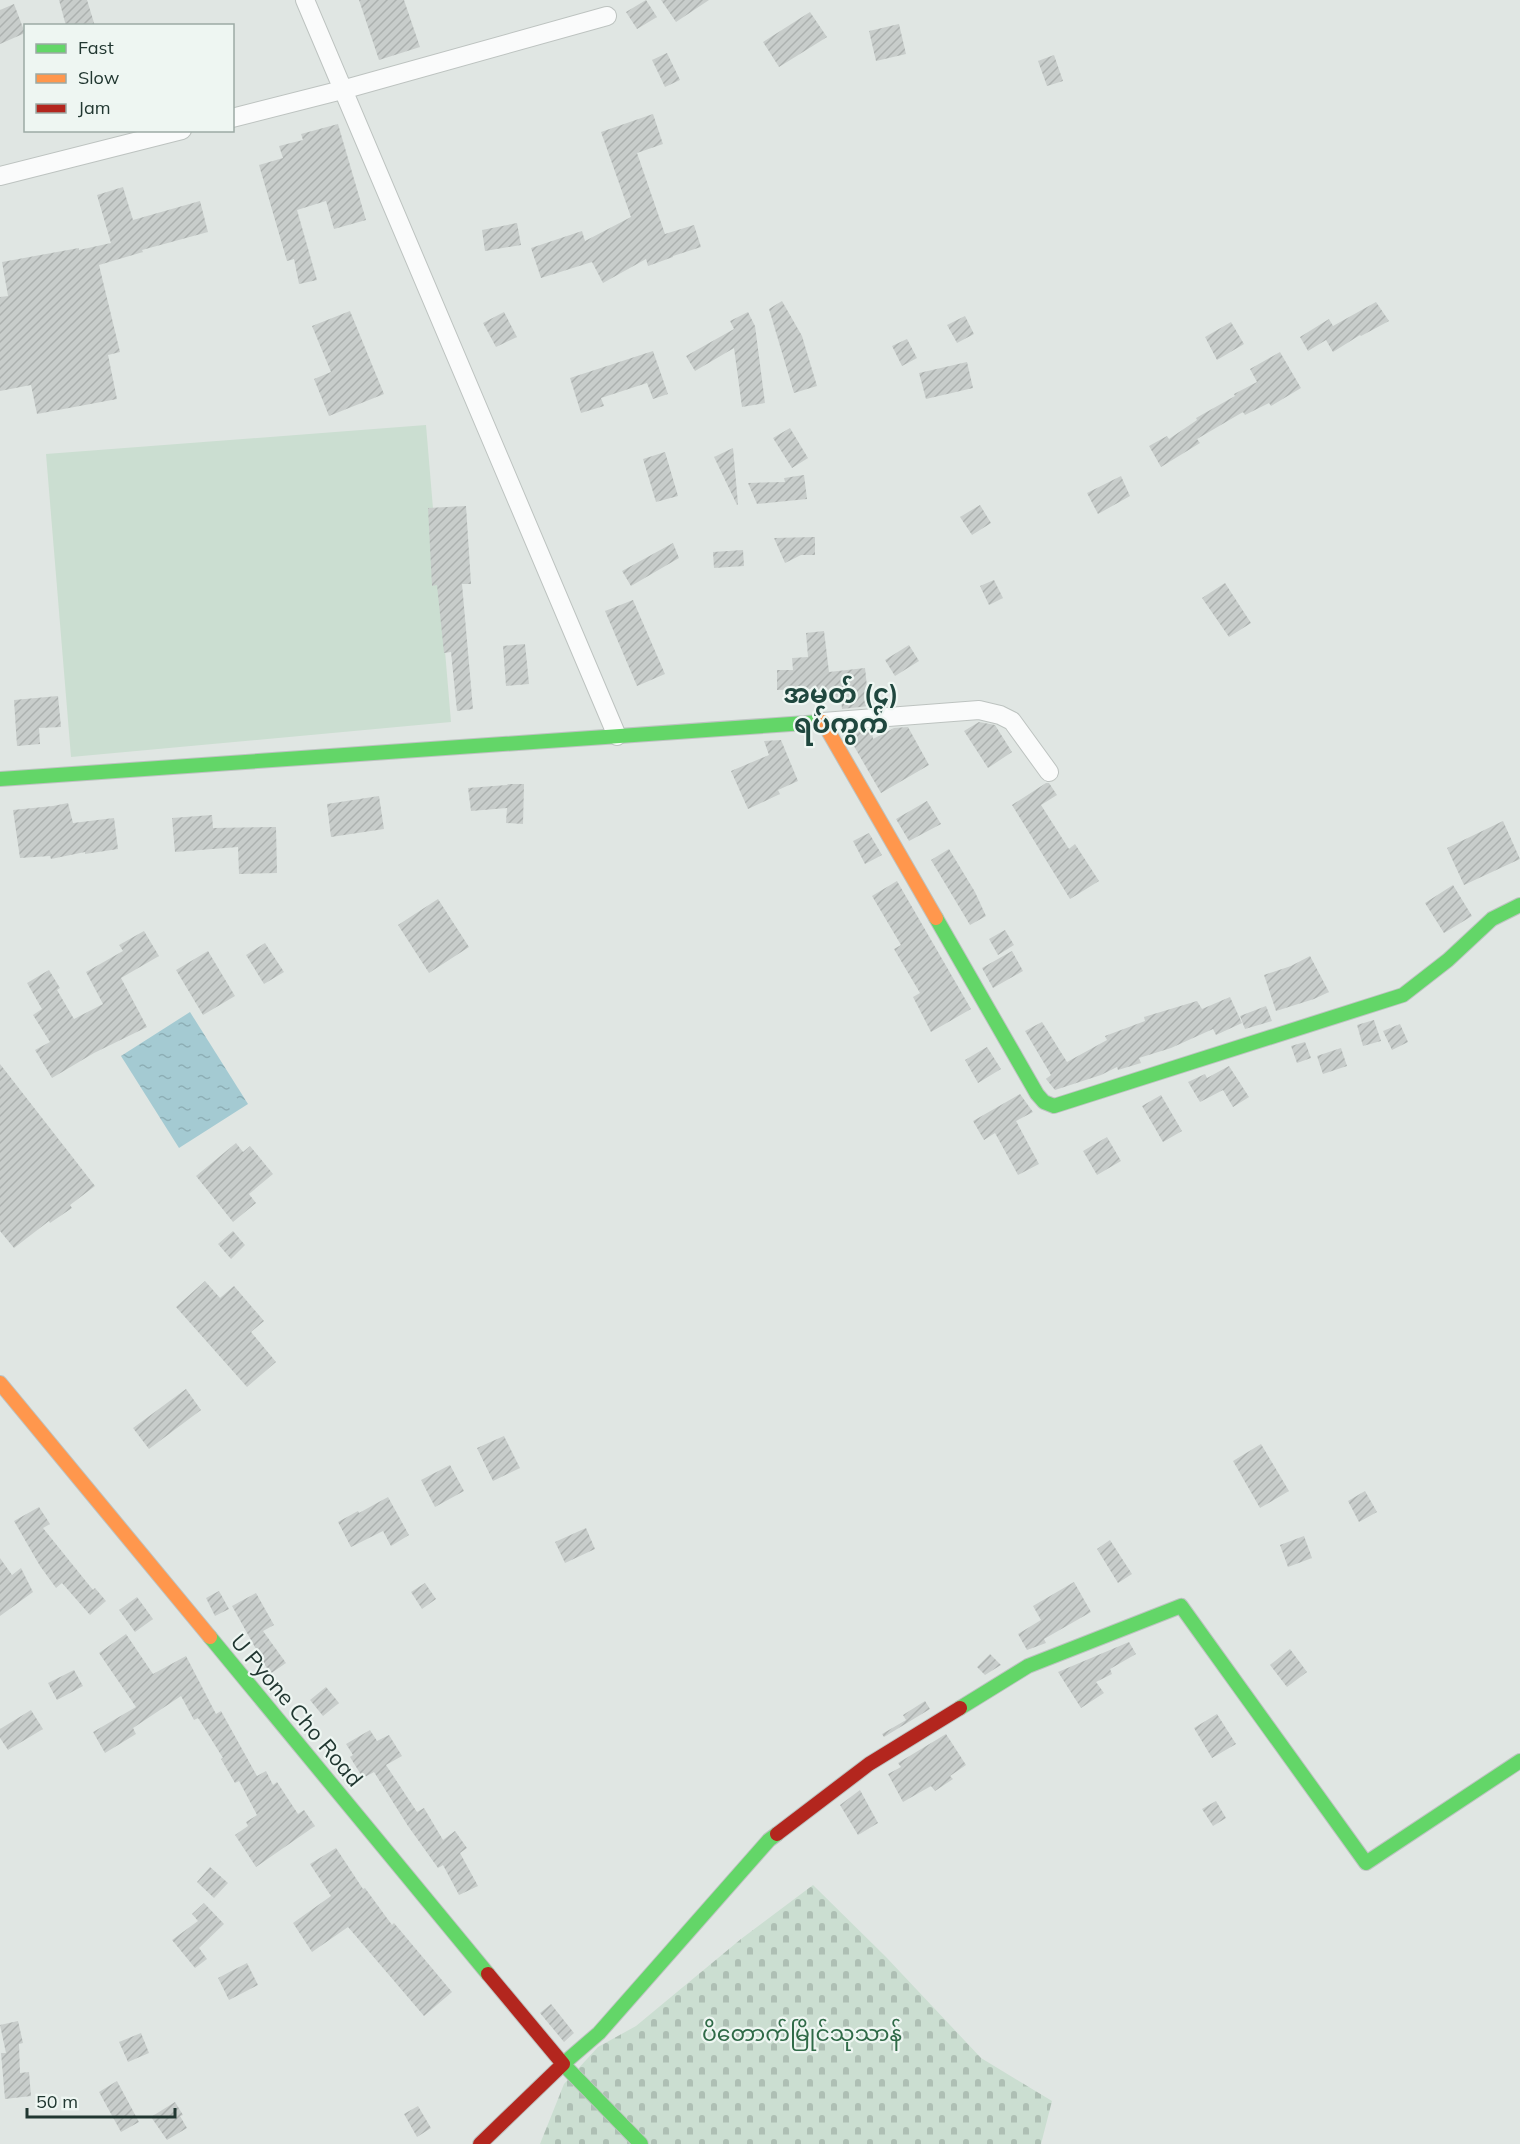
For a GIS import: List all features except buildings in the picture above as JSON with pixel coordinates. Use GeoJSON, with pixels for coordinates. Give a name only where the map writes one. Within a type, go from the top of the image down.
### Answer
{"type":"FeatureCollection","features":[{"type":"Feature","properties":{"kind":"street"},"geometry":{"type":"LineString","coordinates":[[305,0],[617,736]]}},
{"type":"Feature","properties":{"kind":"street"},"geometry":{"type":"LineString","coordinates":[[234,117],[342,90],[607,16]]}},
{"type":"Feature","properties":{"kind":"street"},"geometry":{"type":"LineString","coordinates":[[0,176],[174,132]]}},
{"type":"Feature","properties":{"kind":"street"},"geometry":{"type":"LineString","coordinates":[[0,779],[978,710],[1012,721],[1049,772]]}},
{"type":"Feature","properties":{"kind":"street"},"geometry":{"type":"LineString","coordinates":[[823,722],[1037,1094],[1044,1102],[1054,1106],[1403,995],[1448,960],[1492,919],[1520,905]]}},
{"type":"Feature","properties":{"kind":"street","name":"U Pyone Cho Road"},"geometry":{"type":"LineString","coordinates":[[0,1383],[563,2064],[641,2144]]}},
{"type":"Feature","properties":{"kind":"street"},"geometry":{"type":"LineString","coordinates":[[480,2144],[599,2032],[769,1840],[868,1764],[1028,1666],[1181,1606],[1366,1863],[1520,1761]]}},
{"type":"Feature","properties":{"kind":"green space"},"geometry":{"type":"Polygon","coordinates":[[[426,425],[451,722],[71,757],[46,454],[426,425]]]}},
{"type":"Feature","properties":{"kind":"green space","name":"ပိတောက်မြိုင်သုသာန်"},"geometry":{"type":"Polygon","coordinates":[[[813,1885],[886,1957],[981,2058],[1052,2101],[1041,2144],[540,2144],[564,2084],[598,2047],[636,2026],[741,1939],[813,1885]]]}},
{"type":"Feature","properties":{"kind":"water"},"geometry":{"type":"Polygon","coordinates":[[[190,1012],[248,1104],[179,1148],[121,1056],[190,1012]]]}},
{"type":"Feature","properties":{"kind":"traffic: fast"},"geometry":{"type":"LineString","coordinates":[[0,779],[820,722]]}},
{"type":"Feature","properties":{"kind":"traffic: fast"},"geometry":{"type":"LineString","coordinates":[[936,918],[1037,1094],[1044,1102],[1054,1106],[1403,995],[1448,960],[1492,919],[1520,905]]}},
{"type":"Feature","properties":{"kind":"traffic: fast"},"geometry":{"type":"LineString","coordinates":[[960,1708],[1028,1666],[1181,1606],[1366,1863],[1520,1761]]}},
{"type":"Feature","properties":{"kind":"traffic: fast"},"geometry":{"type":"LineString","coordinates":[[210,1637],[488,1974]]}},
{"type":"Feature","properties":{"kind":"traffic: fast"},"geometry":{"type":"LineString","coordinates":[[641,2144],[563,2064],[599,2033],[769,1840],[777,1834]]}},
{"type":"Feature","properties":{"kind":"traffic: slow"},"geometry":{"type":"LineString","coordinates":[[820,722],[823,722],[936,918]]}},
{"type":"Feature","properties":{"kind":"traffic: slow"},"geometry":{"type":"LineString","coordinates":[[0,1383],[210,1637]]}},
{"type":"Feature","properties":{"kind":"traffic: jam"},"geometry":{"type":"LineString","coordinates":[[777,1834],[869,1764],[960,1708]]}},
{"type":"Feature","properties":{"kind":"traffic: jam"},"geometry":{"type":"LineString","coordinates":[[480,2144],[563,2064],[488,1974]]}},
{"type":"Feature","properties":{"kind":"district","name":"အမှတ် (၄) ရပ်ကွက်"},"geometry":{"type":"Point","coordinates":[841,708]}}]}
